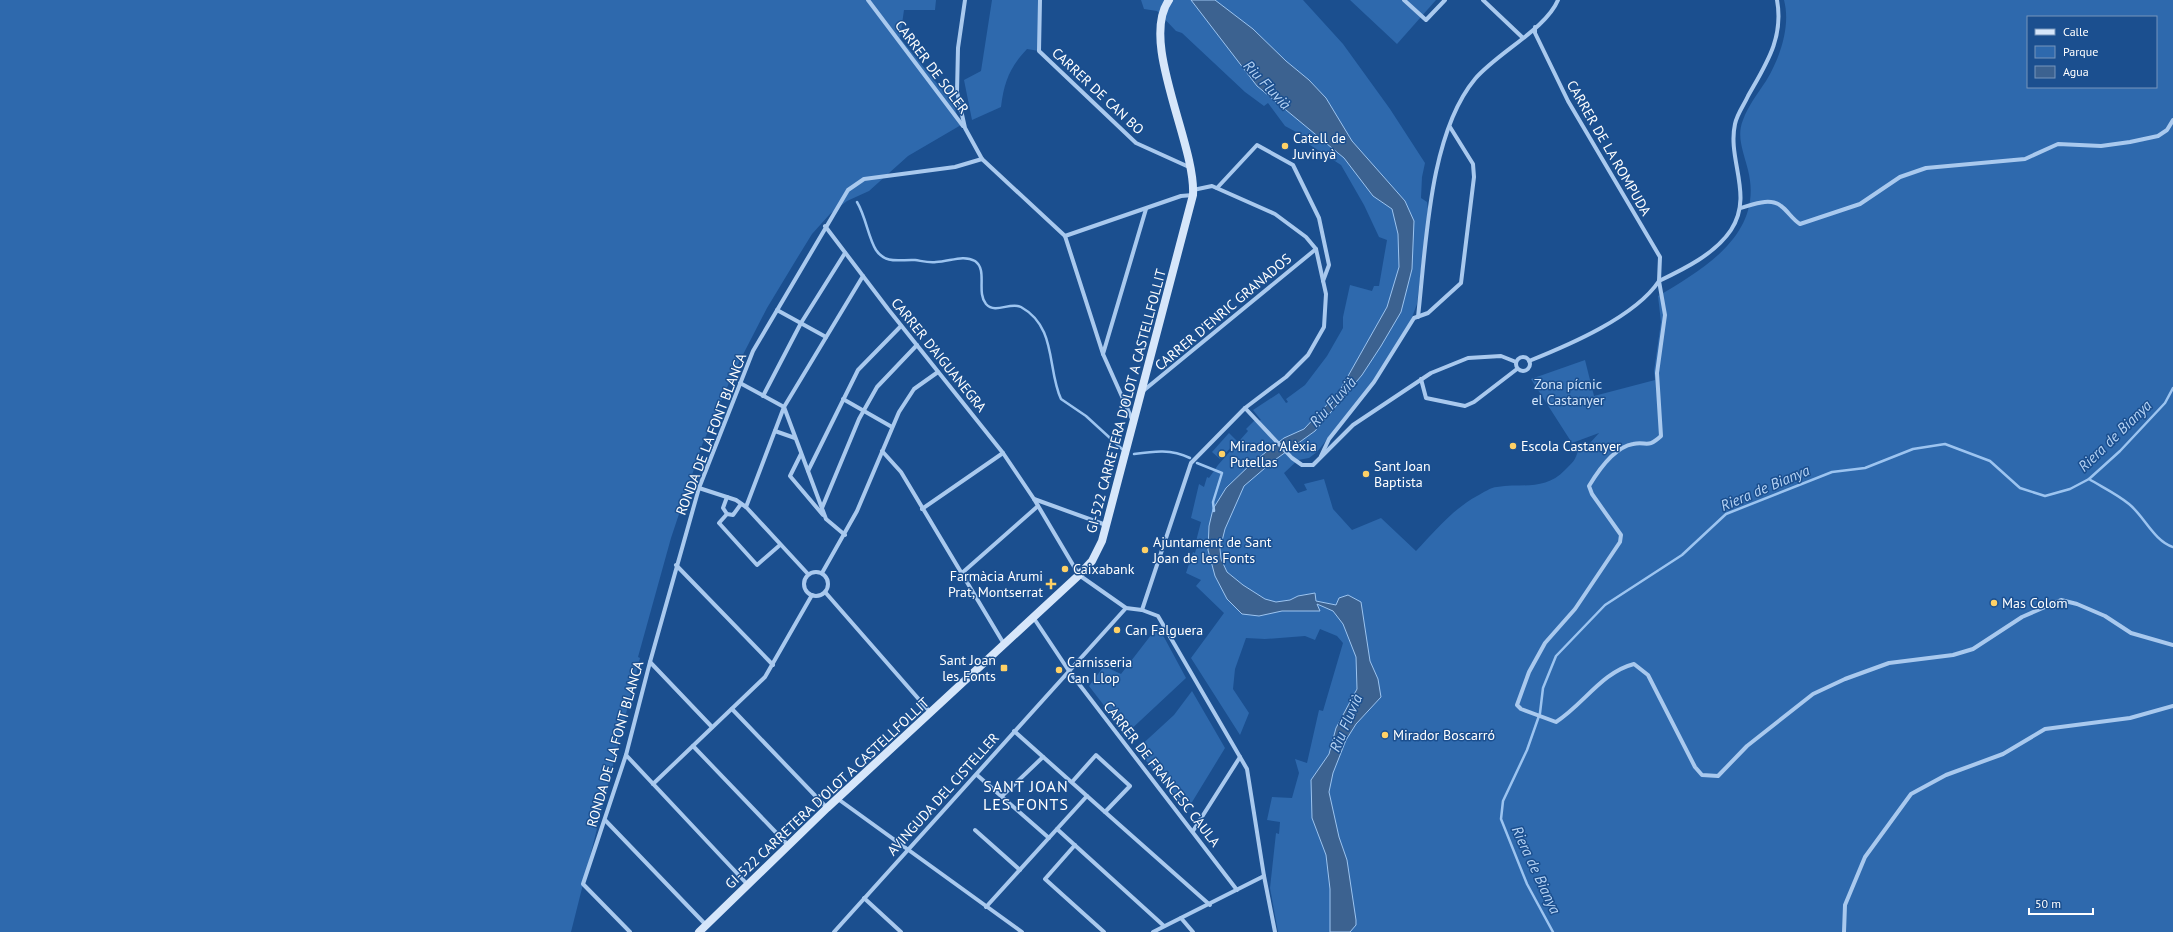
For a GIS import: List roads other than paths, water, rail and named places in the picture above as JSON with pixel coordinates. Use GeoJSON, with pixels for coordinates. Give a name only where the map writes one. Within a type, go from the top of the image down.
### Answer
{"type":"FeatureCollection","features":[{"type":"Feature","properties":{"kind":"street","name":"CARRER DE SOLER"},"geometry":{"type":"LineString","coordinates":[[868,0],[965,128]]}},
{"type":"Feature","properties":{"kind":"street"},"geometry":{"type":"LineString","coordinates":[[965,0],[958,48],[957,92],[965,128],[982,159],[1065,236],[1103,354],[1134,422]]}},
{"type":"Feature","properties":{"kind":"street","name":"CARRER DE CAN BO"},"geometry":{"type":"LineString","coordinates":[[1040,0],[1039,51],[1136,143],[1189,167]]}},
{"type":"Feature","properties":{"kind":"street","name":"GI-522 CARRETERA D'OLOT A CASTELLFOLLIT"},"geometry":{"type":"LineString","coordinates":[[699,932],[828,808],[1092,561],[1102,541],[1143,391],[1193,193],[1189,167],[1162,57],[1160,24],[1168,0]]}},
{"type":"Feature","properties":{"kind":"street"},"geometry":{"type":"LineString","coordinates":[[1404,0],[1426,20],[1445,0]]}},
{"type":"Feature","properties":{"kind":"street"},"geometry":{"type":"LineString","coordinates":[[1483,0],[1522,38]]}},
{"type":"Feature","properties":{"kind":"street"},"geometry":{"type":"LineString","coordinates":[[1418,317],[1436,170],[1445,135],[1469,86],[1478,76],[1550,14],[1558,0]]}},
{"type":"Feature","properties":{"kind":"street"},"geometry":{"type":"LineString","coordinates":[[1529,361],[1589,335],[1635,306],[1651,293],[1659,281],[1709,252],[1730,230],[1740,208],[1740,182],[1733,137],[1735,122],[1776,41],[1780,24],[1777,0]]}},
{"type":"Feature","properties":{"kind":"street","name":"CARRER DE LA ROMPUDA"},"geometry":{"type":"LineString","coordinates":[[1535,27],[1535,33],[1568,101],[1660,257],[1659,281],[1665,315],[1657,373],[1661,436],[1654,442],[1646,445],[1634,443],[1621,448],[1595,475],[1589,486],[1592,494],[1621,535],[1620,542],[1575,609],[1544,643],[1529,672],[1517,705],[1521,709],[1549,722],[1556,722],[1567,715],[1582,699],[1624,666],[1634,664],[1648,675],[1696,768],[1702,775],[1718,776],[1747,746],[1813,694],[1845,679],[1889,663],[1953,655],[1973,649],[2022,617],[2060,600],[2077,604],[2105,616],[2131,633],[2173,644]]}},
{"type":"Feature","properties":{"kind":"street"},"geometry":{"type":"LineString","coordinates":[[1740,208],[1763,202],[1774,202],[1780,205],[1800,224],[1860,204],[1900,177],[1926,168],[2025,159],[2058,144],[2101,146],[2130,142],[2158,136],[2167,130],[2173,120]]}},
{"type":"Feature","properties":{"kind":"street"},"geometry":{"type":"LineString","coordinates":[[1321,456],[1329,439],[1374,382],[1414,318],[1428,313],[1461,282],[1474,177],[1474,164],[1450,127]]}},
{"type":"Feature","properties":{"kind":"street"},"geometry":{"type":"LineString","coordinates":[[1217,188],[1257,145],[1293,165],[1319,218],[1329,265],[1323,282]]}},
{"type":"Feature","properties":{"kind":"street","name":"RONDA DE LA FONT BLANCA"},"geometry":{"type":"LineString","coordinates":[[630,932],[583,884],[626,755],[676,565],[699,488],[753,351],[825,226],[848,190],[864,179],[955,167],[982,159]]}},
{"type":"Feature","properties":{"kind":"street"},"geometry":{"type":"LineString","coordinates":[[1065,236],[1212,186],[1275,214],[1306,237],[1316,249],[1326,294],[1324,327],[1308,355],[1286,377],[1245,408],[1191,463],[1142,610]]}},
{"type":"Feature","properties":{"kind":"street"},"geometry":{"type":"LineString","coordinates":[[1103,354],[1146,209]]}},
{"type":"Feature","properties":{"kind":"street","name":"CARRER D'AIGUANEGRA"},"geometry":{"type":"LineString","coordinates":[[825,226],[938,372],[1003,452],[1034,499],[1078,575]]}},
{"type":"Feature","properties":{"kind":"street","name":"CARRER D'ENRIC GRANADOS"},"geometry":{"type":"LineString","coordinates":[[1143,391],[1316,249]]}},
{"type":"Feature","properties":{"kind":"street"},"geometry":{"type":"LineString","coordinates":[[763,396],[801,323],[845,253]]}},
{"type":"Feature","properties":{"kind":"street"},"geometry":{"type":"LineString","coordinates":[[746,508],[784,407],[863,276]]}},
{"type":"Feature","properties":{"kind":"street"},"geometry":{"type":"LineString","coordinates":[[777,310],[826,337]]}},
{"type":"Feature","properties":{"kind":"street"},"geometry":{"type":"LineString","coordinates":[[808,471],[858,370],[902,326]]}},
{"type":"Feature","properties":{"kind":"street"},"geometry":{"type":"LineString","coordinates":[[822,508],[864,411],[877,387],[917,345]]}},
{"type":"Feature","properties":{"kind":"street"},"geometry":{"type":"LineString","coordinates":[[1245,408],[1292,458],[1302,465],[1313,465],[1353,425],[1431,373],[1468,358],[1501,356],[1516,362]]}},
{"type":"Feature","properties":{"kind":"street"},"geometry":{"type":"LineString","coordinates":[[1516,362],[1521,357],[1527,359],[1530,367],[1526,371],[1520,371],[1517,369]]}},
{"type":"Feature","properties":{"kind":"street"},"geometry":{"type":"LineString","coordinates":[[1516,362],[1517,369]]}},
{"type":"Feature","properties":{"kind":"street"},"geometry":{"type":"LineString","coordinates":[[1421,379],[1426,398],[1465,406],[1474,402],[1517,369]]}},
{"type":"Feature","properties":{"kind":"street"},"geometry":{"type":"LineString","coordinates":[[822,573],[845,535],[899,412],[914,389],[938,372]]}},
{"type":"Feature","properties":{"kind":"street"},"geometry":{"type":"LineString","coordinates":[[740,383],[784,407],[826,519]]}},
{"type":"Feature","properties":{"kind":"street"},"geometry":{"type":"LineString","coordinates":[[843,399],[892,427]]}},
{"type":"Feature","properties":{"kind":"street"},"geometry":{"type":"LineString","coordinates":[[775,431],[795,438]]}},
{"type":"Feature","properties":{"kind":"street"},"geometry":{"type":"LineString","coordinates":[[882,451],[901,472],[1004,644]]}},
{"type":"Feature","properties":{"kind":"street"},"geometry":{"type":"LineString","coordinates":[[922,509],[1003,452]]}},
{"type":"Feature","properties":{"kind":"street"},"geometry":{"type":"LineString","coordinates":[[801,454],[790,476],[826,519],[845,535]]}},
{"type":"Feature","properties":{"kind":"street"},"geometry":{"type":"LineString","coordinates":[[699,488],[727,497],[741,504],[808,574]]}},
{"type":"Feature","properties":{"kind":"street"},"geometry":{"type":"LineString","coordinates":[[727,497],[723,508],[727,514],[733,515],[741,504]]}},
{"type":"Feature","properties":{"kind":"street"},"geometry":{"type":"LineString","coordinates":[[1034,499],[1106,525]]}},
{"type":"Feature","properties":{"kind":"street"},"geometry":{"type":"LineString","coordinates":[[962,573],[1038,506]]}},
{"type":"Feature","properties":{"kind":"street"},"geometry":{"type":"LineString","coordinates":[[727,514],[719,522],[757,565],[780,545]]}},
{"type":"Feature","properties":{"kind":"street"},"geometry":{"type":"LineString","coordinates":[[676,565],[773,665]]}},
{"type":"Feature","properties":{"kind":"street"},"geometry":{"type":"LineString","coordinates":[[815,572],[822,573],[827,578],[828,586],[825,592],[819,596],[812,595],[806,590],[804,582],[808,574],[815,572]]}},
{"type":"Feature","properties":{"kind":"street"},"geometry":{"type":"LineString","coordinates":[[1078,575],[1126,608],[1142,610],[1158,616],[1247,769],[1264,876],[1275,932]]}},
{"type":"Feature","properties":{"kind":"street"},"geometry":{"type":"LineString","coordinates":[[825,592],[931,712]]}},
{"type":"Feature","properties":{"kind":"street"},"geometry":{"type":"LineString","coordinates":[[654,784],[766,677],[812,595]]}},
{"type":"Feature","properties":{"kind":"street","name":"AVINGUDA DEL CISTELLER"},"geometry":{"type":"LineString","coordinates":[[834,932],[1126,608]]}},
{"type":"Feature","properties":{"kind":"street","name":"CARRER DE FRANCESC CAULA"},"geometry":{"type":"LineString","coordinates":[[1033,617],[1069,671],[1237,890]]}},
{"type":"Feature","properties":{"kind":"street"},"geometry":{"type":"LineString","coordinates":[[650,662],[712,727]]}},
{"type":"Feature","properties":{"kind":"street"},"geometry":{"type":"LineString","coordinates":[[1844,932],[1845,905],[1865,857],[1911,794],[1946,775],[2003,754],[2045,729],[2130,718],[2173,706]]}},
{"type":"Feature","properties":{"kind":"street"},"geometry":{"type":"LineString","coordinates":[[732,709],[828,808]]}},
{"type":"Feature","properties":{"kind":"street"},"geometry":{"type":"LineString","coordinates":[[1014,731],[1210,905]]}},
{"type":"Feature","properties":{"kind":"street"},"geometry":{"type":"LineString","coordinates":[[693,746],[789,846]]}},
{"type":"Feature","properties":{"kind":"street"},"geometry":{"type":"LineString","coordinates":[[626,755],[748,885]]}},
{"type":"Feature","properties":{"kind":"street"},"geometry":{"type":"LineString","coordinates":[[1072,782],[1096,755],[1102,760],[1130,786],[1105,812]]}},
{"type":"Feature","properties":{"kind":"street"},"geometry":{"type":"LineString","coordinates":[[1002,796],[1043,757]]}},
{"type":"Feature","properties":{"kind":"street"},"geometry":{"type":"LineString","coordinates":[[1193,831],[1240,757]]}},
{"type":"Feature","properties":{"kind":"street"},"geometry":{"type":"LineString","coordinates":[[977,775],[1049,838]]}},
{"type":"Feature","properties":{"kind":"street"},"geometry":{"type":"LineString","coordinates":[[986,906],[1087,796]]}},
{"type":"Feature","properties":{"kind":"street"},"geometry":{"type":"LineString","coordinates":[[838,799],[907,851],[1022,932]]}},
{"type":"Feature","properties":{"kind":"street"},"geometry":{"type":"LineString","coordinates":[[605,820],[707,925]]}},
{"type":"Feature","properties":{"kind":"street"},"geometry":{"type":"LineString","coordinates":[[1057,829],[1164,926]]}},
{"type":"Feature","properties":{"kind":"street"},"geometry":{"type":"LineString","coordinates":[[975,830],[1020,870]]}},
{"type":"Feature","properties":{"kind":"street"},"geometry":{"type":"LineString","coordinates":[[1076,845],[1045,879],[1104,932]]}},
{"type":"Feature","properties":{"kind":"street"},"geometry":{"type":"LineString","coordinates":[[1153,932],[1210,905],[1264,876]]}},
{"type":"Feature","properties":{"kind":"street"},"geometry":{"type":"LineString","coordinates":[[864,898],[901,932]]}},
{"type":"Feature","properties":{"kind":"street"},"geometry":{"type":"LineString","coordinates":[[1181,918],[1193,932]]}},
{"type":"Feature","properties":{"kind":"water","name":"Riu Fluvià"},"geometry":{"type":"Polygon","coordinates":[[[1191,0],[1215,0],[1253,29],[1286,61],[1309,80],[1326,98],[1352,141],[1405,201],[1414,221],[1412,269],[1401,312],[1381,346],[1362,375],[1315,431],[1272,462],[1244,486],[1225,529],[1220,549],[1221,559],[1227,572],[1243,585],[1265,599],[1276,602],[1315,593],[1316,601],[1336,605],[1339,598],[1348,595],[1361,602],[1370,661],[1378,679],[1381,697],[1356,724],[1346,740],[1333,773],[1329,792],[1339,837],[1347,860],[1356,920],[1356,925],[1350,932],[1330,932],[1330,889],[1326,855],[1312,818],[1311,780],[1329,754],[1336,728],[1357,689],[1356,657],[1343,624],[1333,611],[1317,604],[1320,611],[1282,611],[1259,616],[1242,614],[1227,599],[1215,576],[1208,550],[1209,526],[1213,509],[1226,488],[1252,463],[1284,438],[1304,429],[1339,392],[1387,307],[1399,267],[1398,234],[1392,209],[1373,196],[1344,158],[1257,86],[1191,0]]]}},
{"type":"Feature","properties":{"kind":"waterway"},"geometry":{"type":"LineString","coordinates":[[857,202],[863,214],[873,245],[884,258],[931,262],[966,258],[975,261],[981,270],[982,293],[986,304],[994,308],[1017,306],[1021,307],[1032,315],[1046,337],[1061,399],[1086,416],[1122,449]]}},
{"type":"Feature","properties":{"kind":"waterway","name":"Riera de Bianya"},"geometry":{"type":"LineString","coordinates":[[1553,932],[1527,884],[1501,819],[1503,801],[1527,750],[1540,713],[1543,688],[1556,656],[1605,605],[1682,555],[1726,514],[1832,472],[1865,468],[1913,449],[1945,444],[1990,461],[2020,488],[2045,496],[2070,489],[2089,479],[2120,451],[2165,403],[2173,388]]}},
{"type":"Feature","properties":{"kind":"waterway"},"geometry":{"type":"LineString","coordinates":[[1134,454],[1169,452],[1190,458]]}},
{"type":"Feature","properties":{"kind":"waterway"},"geometry":{"type":"LineString","coordinates":[[1197,463],[1222,473],[1213,502],[1214,511]]}},
{"type":"Feature","properties":{"kind":"waterway"},"geometry":{"type":"LineString","coordinates":[[2089,479],[2129,504],[2160,539],[2173,547]]}},
{"type":"Feature","properties":{"kind":"place","name":"Catell de Juvinyà"},"geometry":{"type":"Point","coordinates":[1285,146]}},
{"type":"Feature","properties":{"kind":"place","name":"Escola Castanyer"},"geometry":{"type":"Point","coordinates":[1513,446]}},
{"type":"Feature","properties":{"kind":"place","name":"Mirador Alèxia Putellas"},"geometry":{"type":"Point","coordinates":[1222,454]}},
{"type":"Feature","properties":{"kind":"place","name":"Sant Joan Baptista"},"geometry":{"type":"Point","coordinates":[1366,474]}},
{"type":"Feature","properties":{"kind":"place","name":"Ajuntament de Sant Joan de les Fonts"},"geometry":{"type":"Point","coordinates":[1145,550]}},
{"type":"Feature","properties":{"kind":"place","name":"Caixabank"},"geometry":{"type":"Point","coordinates":[1065,569]}},
{"type":"Feature","properties":{"kind":"place","name":"Farmàcia Arumi Prat, Montserrat"},"geometry":{"type":"Point","coordinates":[1051,584]}},
{"type":"Feature","properties":{"kind":"place","name":"Mas Colom"},"geometry":{"type":"Point","coordinates":[1994,603]}},
{"type":"Feature","properties":{"kind":"place","name":"Can Falguera"},"geometry":{"type":"Point","coordinates":[1117,630]}},
{"type":"Feature","properties":{"kind":"place","name":"Sant Joan les Fonts"},"geometry":{"type":"Point","coordinates":[1004,668]}},
{"type":"Feature","properties":{"kind":"place","name":"Carnisseria Can Llop"},"geometry":{"type":"Point","coordinates":[1059,670]}},
{"type":"Feature","properties":{"kind":"place","name":"Mirador Boscarró"},"geometry":{"type":"Point","coordinates":[1385,735]}},
{"type":"Feature","properties":{"kind":"district","name":"SANT JOAN LES FONTS"},"geometry":{"type":"Point","coordinates":[1026,795]}},
{"type":"Feature","properties":{"kind":"park label","name":"Zona pícnic el Castanyer"},"geometry":{"type":"Point","coordinates":[1568,392]}}]}
